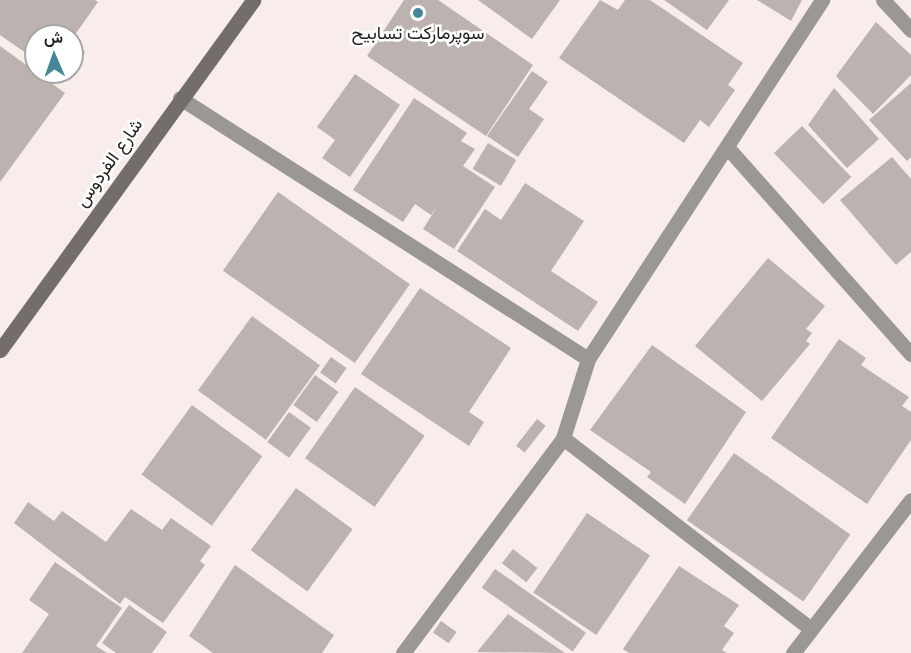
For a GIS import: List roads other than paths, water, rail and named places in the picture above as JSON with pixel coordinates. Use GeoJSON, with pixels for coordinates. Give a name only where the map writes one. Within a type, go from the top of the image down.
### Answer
{"type":"FeatureCollection","features":[{"type":"Feature","properties":{"kind":"street","name":"شارع الفردوس"},"geometry":{"type":"LineString","coordinates":[[0,350],[253,0]]}},
{"type":"Feature","properties":{"kind":"street"},"geometry":{"type":"LineString","coordinates":[[403,653],[563,438],[588,359],[822,0]]}},
{"type":"Feature","properties":{"kind":"street"},"geometry":{"type":"LineString","coordinates":[[883,0],[911,30]]}},
{"type":"Feature","properties":{"kind":"street"},"geometry":{"type":"LineString","coordinates":[[180,98],[588,359]]}},
{"type":"Feature","properties":{"kind":"street"},"geometry":{"type":"LineString","coordinates":[[727,147],[911,354]]}},
{"type":"Feature","properties":{"kind":"street"},"geometry":{"type":"LineString","coordinates":[[563,438],[811,629]]}},
{"type":"Feature","properties":{"kind":"street"},"geometry":{"type":"LineString","coordinates":[[793,653],[911,500]]}},
{"type":"Feature","properties":{"kind":"place","name":"سوپرمارکت تسابيح"},"geometry":{"type":"Point","coordinates":[418,13]}}]}
